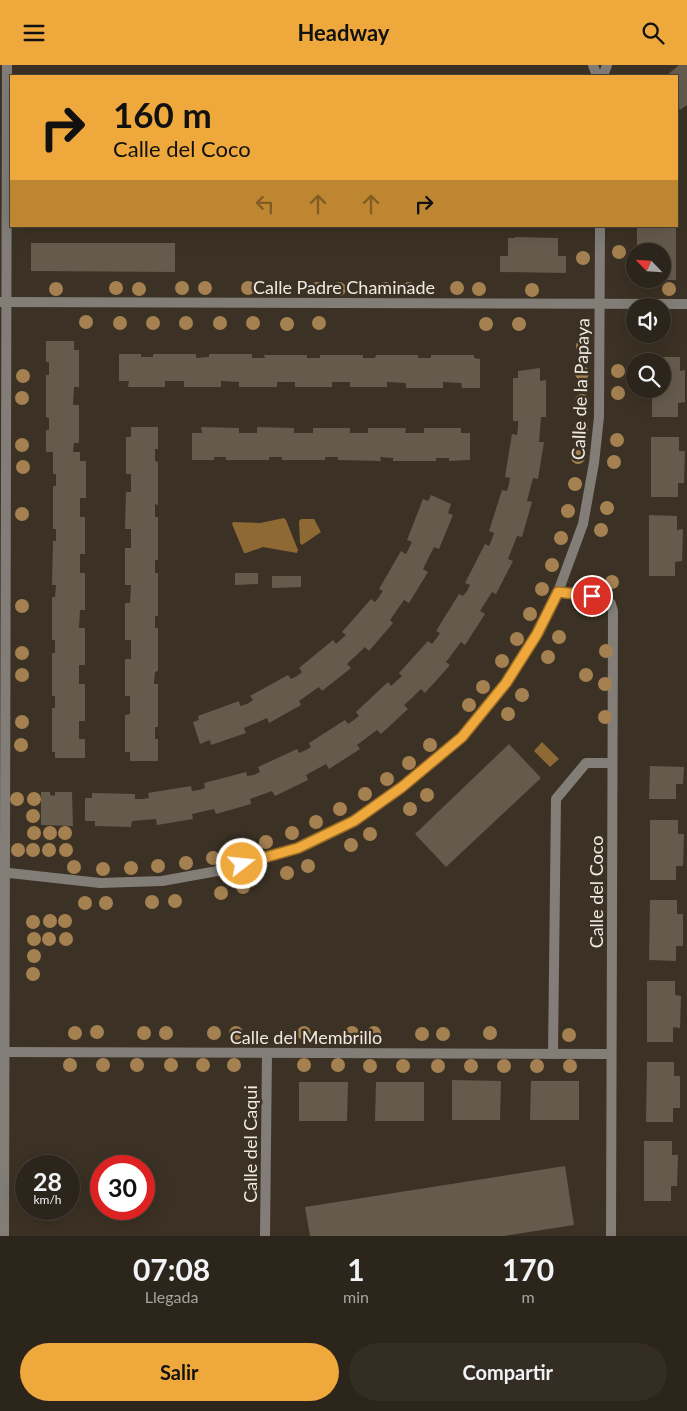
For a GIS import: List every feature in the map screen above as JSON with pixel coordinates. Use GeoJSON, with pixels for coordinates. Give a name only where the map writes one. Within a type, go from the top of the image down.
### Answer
{"type":"FeatureCollection","features":[{"type":"Feature","properties":{"kind":"street"},"geometry":{"type":"LineString","coordinates":[[4,1236],[2,1052],[3,302],[7,65]]}},
{"type":"Feature","properties":{"kind":"street","name":"Calle de la Papaya"},"geometry":{"type":"LineString","coordinates":[[2,873],[100,883],[162,881],[223,870],[298,848],[354,821],[402,787],[462,737],[506,683],[537,634],[558,592],[583,524],[594,463],[599,417],[600,227]]}},
{"type":"Feature","properties":{"kind":"street","name":"Calle Padre Chaminade"},"geometry":{"type":"LineString","coordinates":[[3,302],[687,303]]}},
{"type":"Feature","properties":{"kind":"street","name":"Calle del Coco"},"geometry":{"type":"LineString","coordinates":[[558,592],[606,598],[611,604],[612,611],[611,1236]]}},
{"type":"Feature","properties":{"kind":"street"},"geometry":{"type":"LineString","coordinates":[[553,1054],[556,799],[586,763],[612,763]]}},
{"type":"Feature","properties":{"kind":"street","name":"Calle del Membrillo"},"geometry":{"type":"LineString","coordinates":[[2,1052],[611,1054]]}},
{"type":"Feature","properties":{"kind":"street","name":"Calle del Caqui"},"geometry":{"type":"LineString","coordinates":[[265,1236],[267,1053]]}},
{"type":"Feature","properties":{"kind":"shaded area"},"geometry":{"type":"Polygon","coordinates":[[[284,518],[298,550],[297,553],[263,547],[244,553],[232,524],[233,522],[260,523],[284,518]]]}},
{"type":"Feature","properties":{"kind":"shaded area"},"geometry":{"type":"Polygon","coordinates":[[[301,519],[314,519],[321,532],[302,545],[300,543],[299,521],[301,519]]]}},
{"type":"Feature","properties":{"kind":"shaded area"},"geometry":{"type":"Polygon","coordinates":[[[542,742],[559,759],[550,767],[534,751],[542,742]]]}},
{"type":"Feature","properties":{"kind":"building"},"geometry":{"type":"Polygon","coordinates":[[[679,65],[687,65],[687,105],[680,110],[678,106],[678,75],[667,75],[679,65]]]}},
{"type":"Feature","properties":{"kind":"building"},"geometry":{"type":"Polygon","coordinates":[[[32,74],[84,75],[32,75],[32,74]]]}},
{"type":"Feature","properties":{"kind":"building"},"geometry":{"type":"Polygon","coordinates":[[[637,227],[676,227],[676,280],[671,280],[671,243],[637,243],[637,227]]]}},
{"type":"Feature","properties":{"kind":"building"},"geometry":{"type":"Polygon","coordinates":[[[508,238],[558,238],[558,256],[566,256],[566,273],[500,272],[500,256],[508,256],[508,238]]]}},
{"type":"Feature","properties":{"kind":"building"},"geometry":{"type":"Polygon","coordinates":[[[31,243],[175,243],[175,272],[31,271],[31,243]]]}},
{"type":"Feature","properties":{"kind":"building"},"geometry":{"type":"Polygon","coordinates":[[[46,341],[74,341],[74,350],[79,350],[79,387],[74,387],[73,405],[79,405],[79,443],[74,443],[73,452],[80,452],[80,461],[86,461],[86,498],[80,498],[80,517],[85,517],[85,554],[80,554],[80,573],[85,573],[85,610],[80,610],[79,628],[85,628],[85,665],[79,665],[79,684],[85,684],[85,721],[79,721],[79,739],[85,739],[85,758],[55,758],[55,752],[52,752],[52,708],[55,708],[55,696],[52,696],[52,653],[55,653],[55,640],[52,640],[52,597],[55,597],[56,585],[52,585],[53,541],[56,541],[56,529],[53,529],[53,486],[56,486],[56,474],[53,474],[53,452],[46,452],[46,430],[49,430],[49,418],[46,417],[46,375],[49,375],[49,362],[46,362],[46,341]]]}},
{"type":"Feature","properties":{"kind":"building"},"geometry":{"type":"Polygon","coordinates":[[[119,354],[141,354],[141,357],[153,357],[153,354],[196,354],[196,358],[209,357],[209,354],[252,354],[252,358],[265,358],[264,355],[307,355],[307,358],[320,358],[320,355],[363,355],[363,358],[375,358],[376,355],[418,355],[418,358],[431,358],[431,355],[474,355],[474,358],[480,359],[480,388],[462,388],[461,383],[443,382],[443,388],[406,388],[406,383],[387,382],[387,387],[350,387],[350,382],[332,382],[332,387],[295,387],[295,382],[277,382],[277,387],[239,387],[239,382],[221,381],[221,387],[184,387],[184,381],[165,381],[165,387],[128,387],[129,381],[119,381],[119,354]]]}},
{"type":"Feature","properties":{"kind":"building"},"geometry":{"type":"Polygon","coordinates":[[[671,357],[680,357],[680,371],[685,370],[685,402],[678,403],[678,417],[652,417],[652,398],[671,398],[671,357]]]}},
{"type":"Feature","properties":{"kind":"building"},"geometry":{"type":"Polygon","coordinates":[[[540,368],[540,381],[546,380],[546,417],[541,417],[539,442],[544,442],[538,479],[533,478],[527,501],[532,502],[522,537],[517,536],[508,559],[513,561],[496,594],[492,592],[480,611],[485,614],[465,645],[461,642],[446,662],[450,665],[425,693],[421,689],[404,705],[408,709],[381,734],[377,730],[357,745],[360,749],[329,769],[326,764],[306,775],[308,780],[275,796],[272,791],[250,799],[251,804],[216,814],[214,809],[192,814],[193,819],[157,825],[156,819],[132,821],[131,827],[95,826],[95,821],[85,821],[85,798],[92,798],[92,793],[135,794],[135,799],[142,799],[149,798],[148,793],[191,786],[192,791],[199,790],[205,788],[204,783],[246,772],[247,776],[254,775],[260,772],[258,767],[297,749],[299,753],[306,750],[311,747],[309,743],[345,720],[348,724],[354,720],[359,716],[356,712],[388,682],[391,686],[402,676],[399,673],[428,641],[432,644],[436,639],[440,633],[436,631],[459,594],[463,596],[467,591],[470,585],[465,583],[485,544],[489,546],[494,533],[489,531],[502,490],[507,491],[509,484],[510,478],[505,477],[512,434],[517,435],[518,428],[518,421],[513,421],[513,378],[518,378],[518,371],[540,368]]]}},
{"type":"Feature","properties":{"kind":"building"},"geometry":{"type":"Polygon","coordinates":[[[131,427],[158,427],[158,449],[155,449],[155,461],[158,462],[158,505],[155,504],[155,517],[158,517],[158,560],[155,560],[155,573],[158,573],[158,616],[155,616],[155,628],[158,628],[158,671],[155,672],[154,684],[158,684],[158,727],[155,727],[155,739],[158,739],[158,761],[130,761],[130,752],[125,752],[125,715],[130,714],[130,696],[125,696],[125,659],[131,659],[131,640],[125,640],[125,603],[130,603],[131,585],[125,585],[125,548],[131,548],[131,529],[125,529],[126,492],[131,492],[131,474],[126,474],[126,437],[131,437],[131,427]]]}},
{"type":"Feature","properties":{"kind":"building"},"geometry":{"type":"Polygon","coordinates":[[[201,427],[239,428],[239,433],[257,433],[257,427],[294,428],[294,433],[313,433],[313,428],[350,428],[350,433],[368,433],[368,428],[406,428],[405,433],[424,433],[424,428],[461,428],[461,433],[470,433],[470,460],[449,461],[449,458],[436,458],[436,461],[393,461],[393,458],[380,457],[381,461],[338,460],[338,457],[325,457],[325,460],[282,460],[282,457],[269,457],[269,460],[226,460],[226,457],[214,457],[214,460],[192,460],[192,433],[202,433],[201,427]]]}},
{"type":"Feature","properties":{"kind":"building"},"geometry":{"type":"Polygon","coordinates":[[[651,437],[679,437],[679,451],[685,451],[684,483],[678,483],[678,497],[651,497],[651,437]]]}},
{"type":"Feature","properties":{"kind":"building"},"geometry":{"type":"Polygon","coordinates":[[[431,495],[451,504],[448,513],[453,515],[439,549],[434,547],[423,569],[428,572],[409,603],[404,600],[390,620],[393,623],[369,651],[365,647],[347,664],[351,668],[322,691],[319,687],[299,701],[301,705],[269,723],[267,718],[244,728],[246,733],[211,745],[210,740],[200,744],[193,722],[199,720],[198,716],[239,701],[240,706],[247,704],[253,700],[250,696],[288,675],[291,679],[297,676],[302,672],[299,668],[333,640],[336,644],[346,635],[342,632],[371,599],[375,602],[383,591],[379,589],[401,551],[406,554],[412,542],[407,540],[423,499],[428,501],[431,495]]]}},
{"type":"Feature","properties":{"kind":"building"},"geometry":{"type":"Polygon","coordinates":[[[649,515],[677,516],[677,530],[683,529],[682,561],[675,562],[675,576],[649,576],[649,515]]]}},
{"type":"Feature","properties":{"kind":"building"},"geometry":{"type":"Polygon","coordinates":[[[235,573],[258,573],[258,584],[235,585],[235,573]]]}},
{"type":"Feature","properties":{"kind":"building"},"geometry":{"type":"Polygon","coordinates":[[[272,576],[301,576],[301,587],[272,588],[272,576]]]}},
{"type":"Feature","properties":{"kind":"building"},"geometry":{"type":"Polygon","coordinates":[[[509,744],[541,778],[446,867],[415,834],[509,744]]]}},
{"type":"Feature","properties":{"kind":"building"},"geometry":{"type":"Polygon","coordinates":[[[650,766],[684,767],[683,784],[676,784],[676,799],[649,799],[650,766]]]}},
{"type":"Feature","properties":{"kind":"building"},"geometry":{"type":"Polygon","coordinates":[[[41,792],[50,792],[50,795],[55,796],[55,792],[72,792],[73,826],[41,825],[41,792]]]}},
{"type":"Feature","properties":{"kind":"building"},"geometry":{"type":"Polygon","coordinates":[[[650,820],[678,820],[678,834],[684,834],[683,866],[676,866],[676,880],[650,880],[650,820]]]}},
{"type":"Feature","properties":{"kind":"building"},"geometry":{"type":"Polygon","coordinates":[[[650,900],[677,900],[677,914],[683,914],[683,946],[676,946],[676,961],[649,960],[650,900]]]}},
{"type":"Feature","properties":{"kind":"building"},"geometry":{"type":"Polygon","coordinates":[[[647,981],[675,981],[675,995],[681,996],[680,1028],[673,1027],[673,1042],[647,1042],[647,981]]]}},
{"type":"Feature","properties":{"kind":"building"},"geometry":{"type":"Polygon","coordinates":[[[647,1062],[674,1062],[674,1076],[680,1076],[680,1108],[673,1108],[673,1122],[646,1122],[647,1062]]]}},
{"type":"Feature","properties":{"kind":"building"},"geometry":{"type":"Polygon","coordinates":[[[452,1080],[501,1081],[500,1120],[452,1120],[452,1080]]]}},
{"type":"Feature","properties":{"kind":"building"},"geometry":{"type":"Polygon","coordinates":[[[531,1081],[579,1081],[579,1120],[530,1120],[531,1081]]]}},
{"type":"Feature","properties":{"kind":"building"},"geometry":{"type":"Polygon","coordinates":[[[299,1082],[348,1082],[347,1121],[299,1121],[299,1082]]]}},
{"type":"Feature","properties":{"kind":"building"},"geometry":{"type":"Polygon","coordinates":[[[376,1082],[424,1082],[424,1121],[375,1121],[376,1082]]]}},
{"type":"Feature","properties":{"kind":"building"},"geometry":{"type":"Polygon","coordinates":[[[644,1141],[672,1141],[672,1155],[678,1155],[677,1186],[671,1186],[671,1201],[644,1201],[644,1141]]]}},
{"type":"Feature","properties":{"kind":"building"},"geometry":{"type":"Polygon","coordinates":[[[565,1166],[574,1225],[504,1236],[310,1236],[305,1207],[565,1166]]]}},
{"type":"Feature","properties":{"kind":"route"},"geometry":{"type":"LineString","coordinates":[[242,864],[298,848],[354,821],[402,787],[462,737],[506,683],[537,634],[558,592],[592,596]]}}]}
